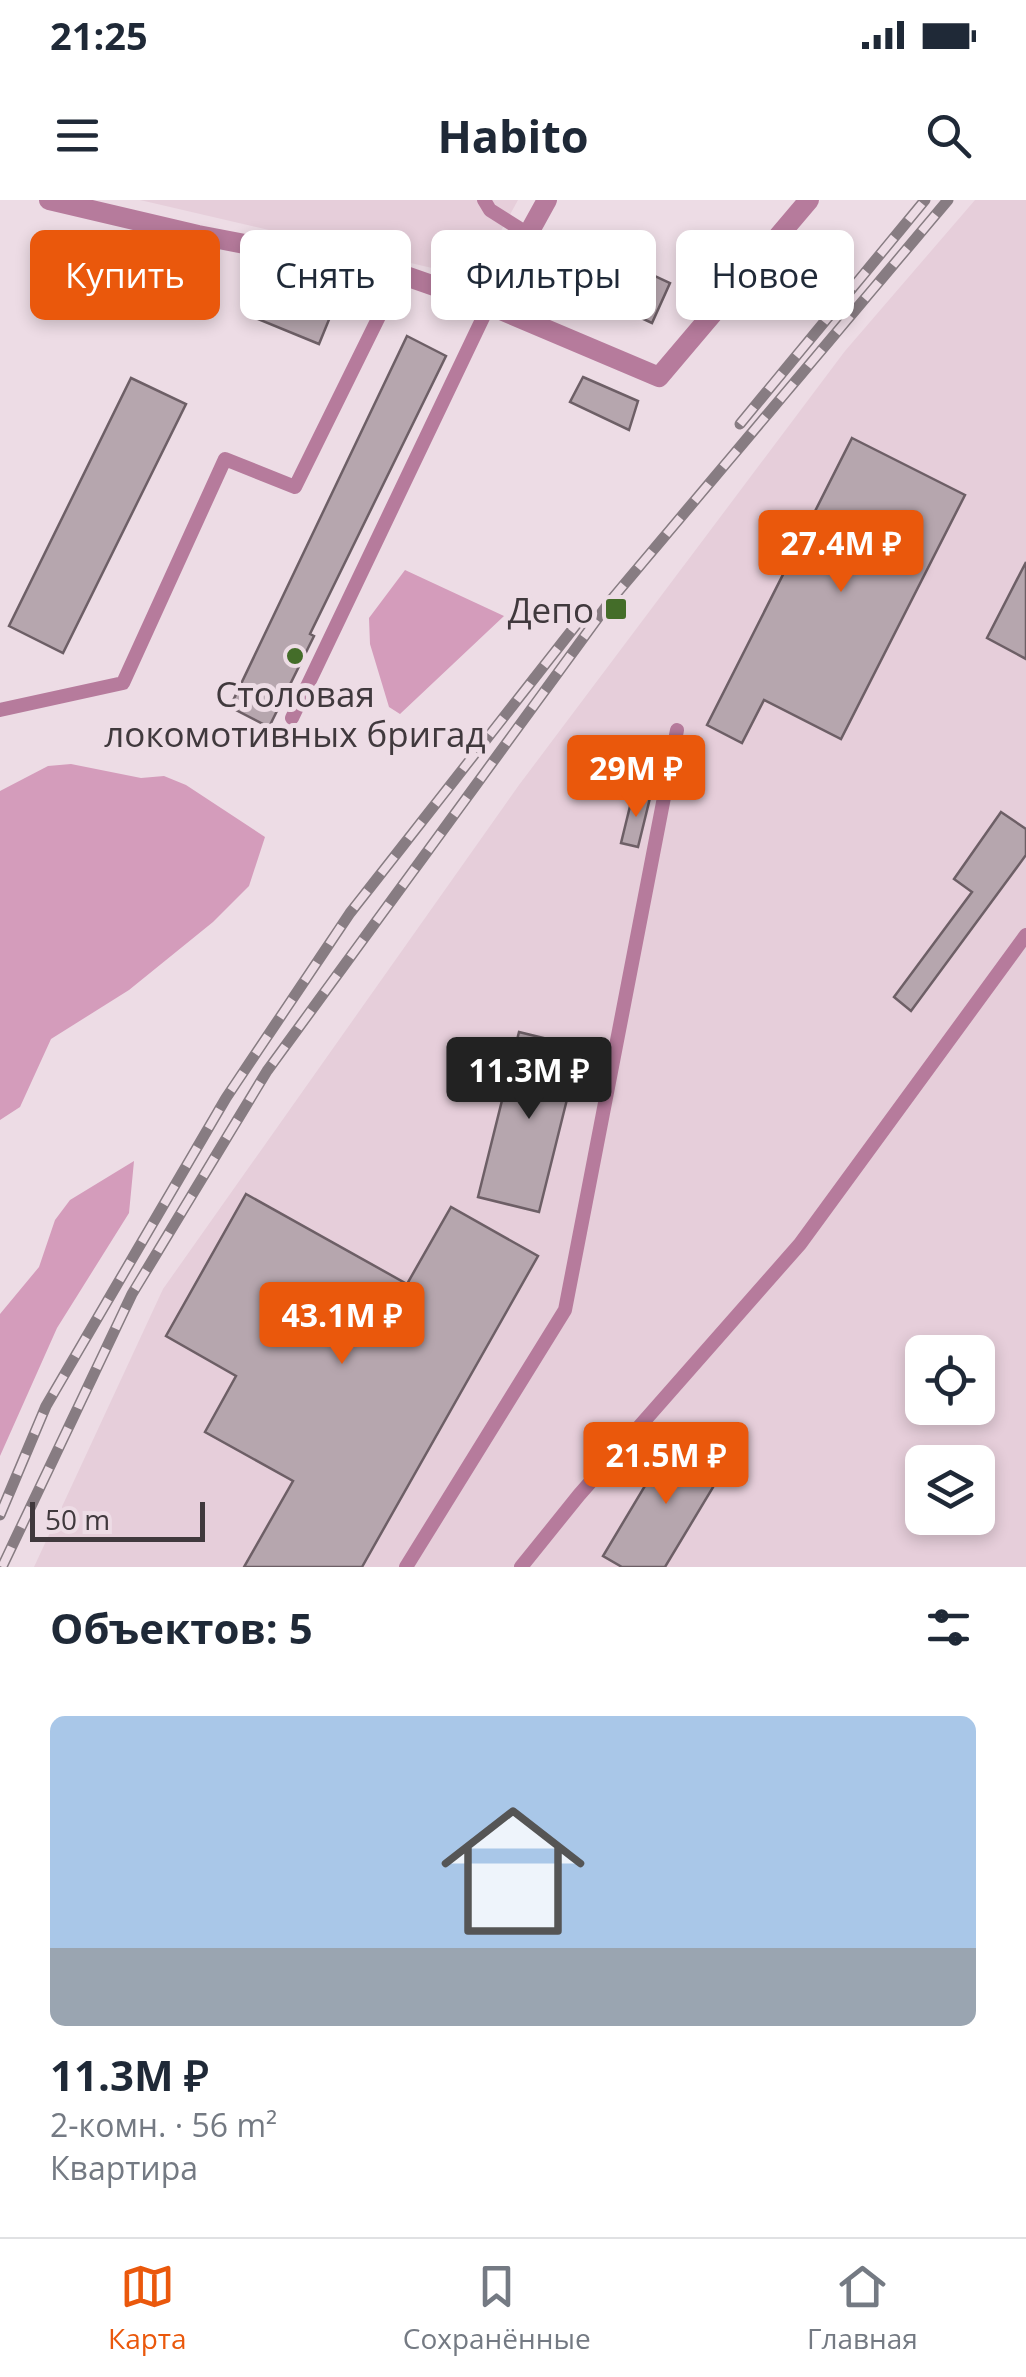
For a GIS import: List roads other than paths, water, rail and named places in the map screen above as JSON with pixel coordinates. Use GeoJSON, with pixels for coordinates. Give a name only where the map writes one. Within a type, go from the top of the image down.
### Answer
{"type":"FeatureCollection","features":[{"type":"Feature","properties":{"kind":"street"},"geometry":{"type":"LineString","coordinates":[[50,200],[240,243]]}},
{"type":"Feature","properties":{"kind":"street"},"geometry":{"type":"LineString","coordinates":[[530,230],[546,200]]}},
{"type":"Feature","properties":{"kind":"street"},"geometry":{"type":"LineString","coordinates":[[524,320],[659,377],[809,200]]}},
{"type":"Feature","properties":{"kind":"lane"},"geometry":{"type":"LineString","coordinates":[[484,200],[490,210],[522,230]]}},
{"type":"Feature","properties":{"kind":"lane"},"geometry":{"type":"LineString","coordinates":[[0,710],[123,683],[225,459],[295,488],[377,320]]}},
{"type":"Feature","properties":{"kind":"lane"},"geometry":{"type":"LineString","coordinates":[[292,718],[482,320]]}},
{"type":"Feature","properties":{"kind":"lane"},"geometry":{"type":"LineString","coordinates":[[406,1567],[565,1310],[677,730]]}},
{"type":"Feature","properties":{"kind":"lane"},"geometry":{"type":"LineString","coordinates":[[522,1567],[579,1494],[800,1244],[1026,934]]}},
{"type":"Feature","properties":{"kind":"railway"},"geometry":{"type":"LineString","coordinates":[[740,424],[925,200]]}},
{"type":"Feature","properties":{"kind":"railway"},"geometry":{"type":"LineString","coordinates":[[2,1567],[132,1294],[267,1071],[611,600],[948,200]]}},
{"type":"Feature","properties":{"kind":"railway"},"geometry":{"type":"LineString","coordinates":[[0,1515],[46,1406],[226,1098],[350,913],[576,625]]}},
{"type":"Feature","properties":{"kind":"place","name":"Депо"},"geometry":{"type":"Point","coordinates":[616,609]}},
{"type":"Feature","properties":{"kind":"place","name":"Столовая локомотивных бригад"},"geometry":{"type":"Point","coordinates":[295,656]}}]}
